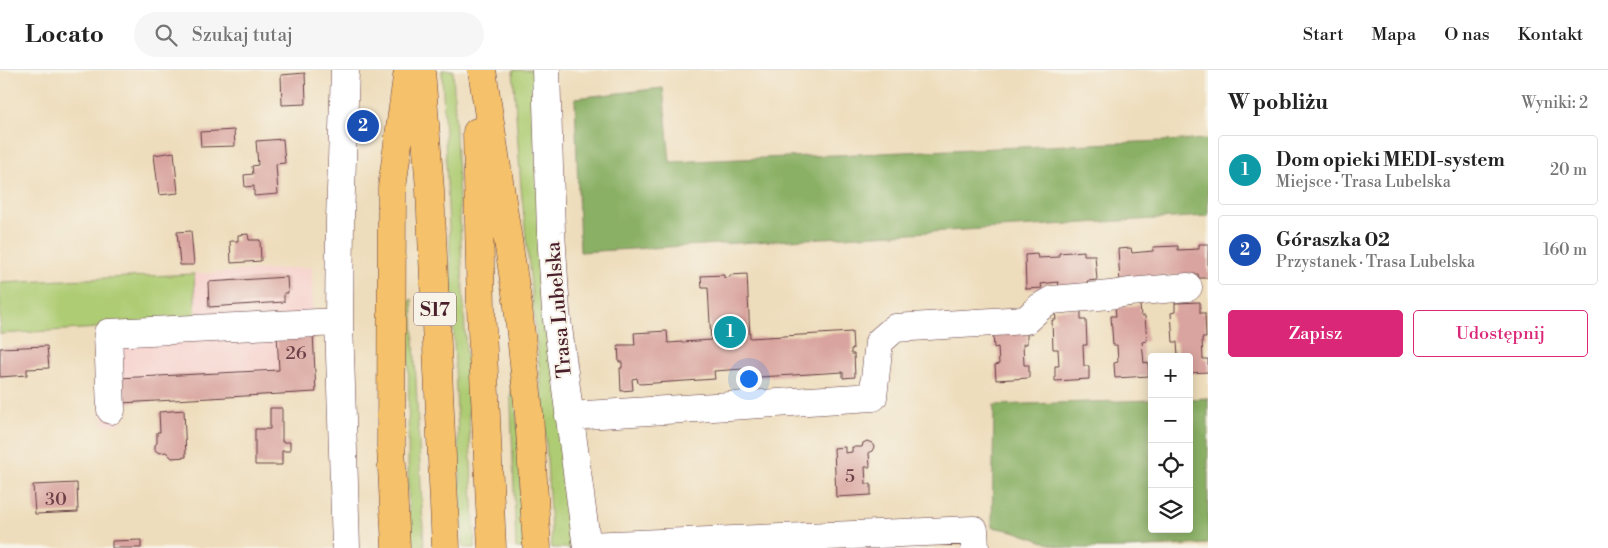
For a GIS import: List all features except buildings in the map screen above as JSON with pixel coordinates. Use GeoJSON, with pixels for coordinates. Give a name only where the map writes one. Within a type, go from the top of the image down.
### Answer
{"type":"FeatureCollection","features":[{"type":"Feature","properties":{"kind":"highway"},"geometry":{"type":"LineString","coordinates":[[396,548],[391,447],[392,188],[408,70]]}},
{"type":"Feature","properties":{"kind":"highway","name":"S17"},"geometry":{"type":"LineString","coordinates":[[422,70],[446,548]]}},
{"type":"Feature","properties":{"kind":"highway","name":"S17"},"geometry":{"type":"LineString","coordinates":[[475,70],[481,308],[492,548]]}},
{"type":"Feature","properties":{"kind":"highway"},"geometry":{"type":"LineString","coordinates":[[482,70],[518,306],[529,413],[536,548]]}},
{"type":"Feature","properties":{"kind":"street"},"geometry":{"type":"LineString","coordinates":[[345,70],[339,322],[346,548]]}},
{"type":"Feature","properties":{"kind":"street","name":"Trasa Lubelska"},"geometry":{"type":"LineString","coordinates":[[546,70],[556,312],[587,547]]}},
{"type":"Feature","properties":{"kind":"street"},"geometry":{"type":"LineString","coordinates":[[569,416],[873,397],[879,342],[895,328],[1026,320],[1040,307],[1052,300],[1188,287]]}},
{"type":"Feature","properties":{"kind":"street"},"geometry":{"type":"LineString","coordinates":[[111,410],[108,333],[339,322]]}},
{"type":"Feature","properties":{"kind":"street"},"geometry":{"type":"LineString","coordinates":[[587,547],[974,530],[975,548]]}},
{"type":"Feature","properties":{"kind":"shaded area"},"geometry":{"type":"Polygon","coordinates":[[[312,267],[316,392],[121,403],[121,424],[103,425],[98,328],[196,322],[194,274],[312,267]]]}},
{"type":"Feature","properties":{"kind":"green space"},"geometry":{"type":"Polygon","coordinates":[[[442,70],[453,70],[475,548],[463,548],[442,70]]]}},
{"type":"Feature","properties":{"kind":"green space"},"geometry":{"type":"Polygon","coordinates":[[[513,70],[535,70],[575,548],[552,548],[545,424],[521,188],[513,70]]]}},
{"type":"Feature","properties":{"kind":"green space"},"geometry":{"type":"Polygon","coordinates":[[[663,88],[670,162],[1208,139],[1208,216],[580,252],[575,98],[663,88]]]}},
{"type":"Feature","properties":{"kind":"green space"},"geometry":{"type":"Polygon","coordinates":[[[194,274],[196,322],[0,334],[0,283],[194,274]]]}},
{"type":"Feature","properties":{"kind":"green space"},"geometry":{"type":"Polygon","coordinates":[[[412,299],[424,548],[411,548],[408,494],[409,301],[412,299]]]}},
{"type":"Feature","properties":{"kind":"green space"},"geometry":{"type":"Polygon","coordinates":[[[508,318],[518,434],[524,548],[516,548],[508,318]]]}},
{"type":"Feature","properties":{"kind":"green space"},"geometry":{"type":"Polygon","coordinates":[[[1208,398],[1208,544],[1125,548],[1066,548],[1013,531],[992,527],[994,405],[1148,400],[1148,533],[1193,533],[1193,399],[1208,398]]]}},
{"type":"Feature","properties":{"kind":"place","name":"Góraszka 02"},"geometry":{"type":"Point","coordinates":[363,126]}},
{"type":"Feature","properties":{"kind":"place","name":"Dom opieki MEDI-system"},"geometry":{"type":"Point","coordinates":[730,332]}}]}
